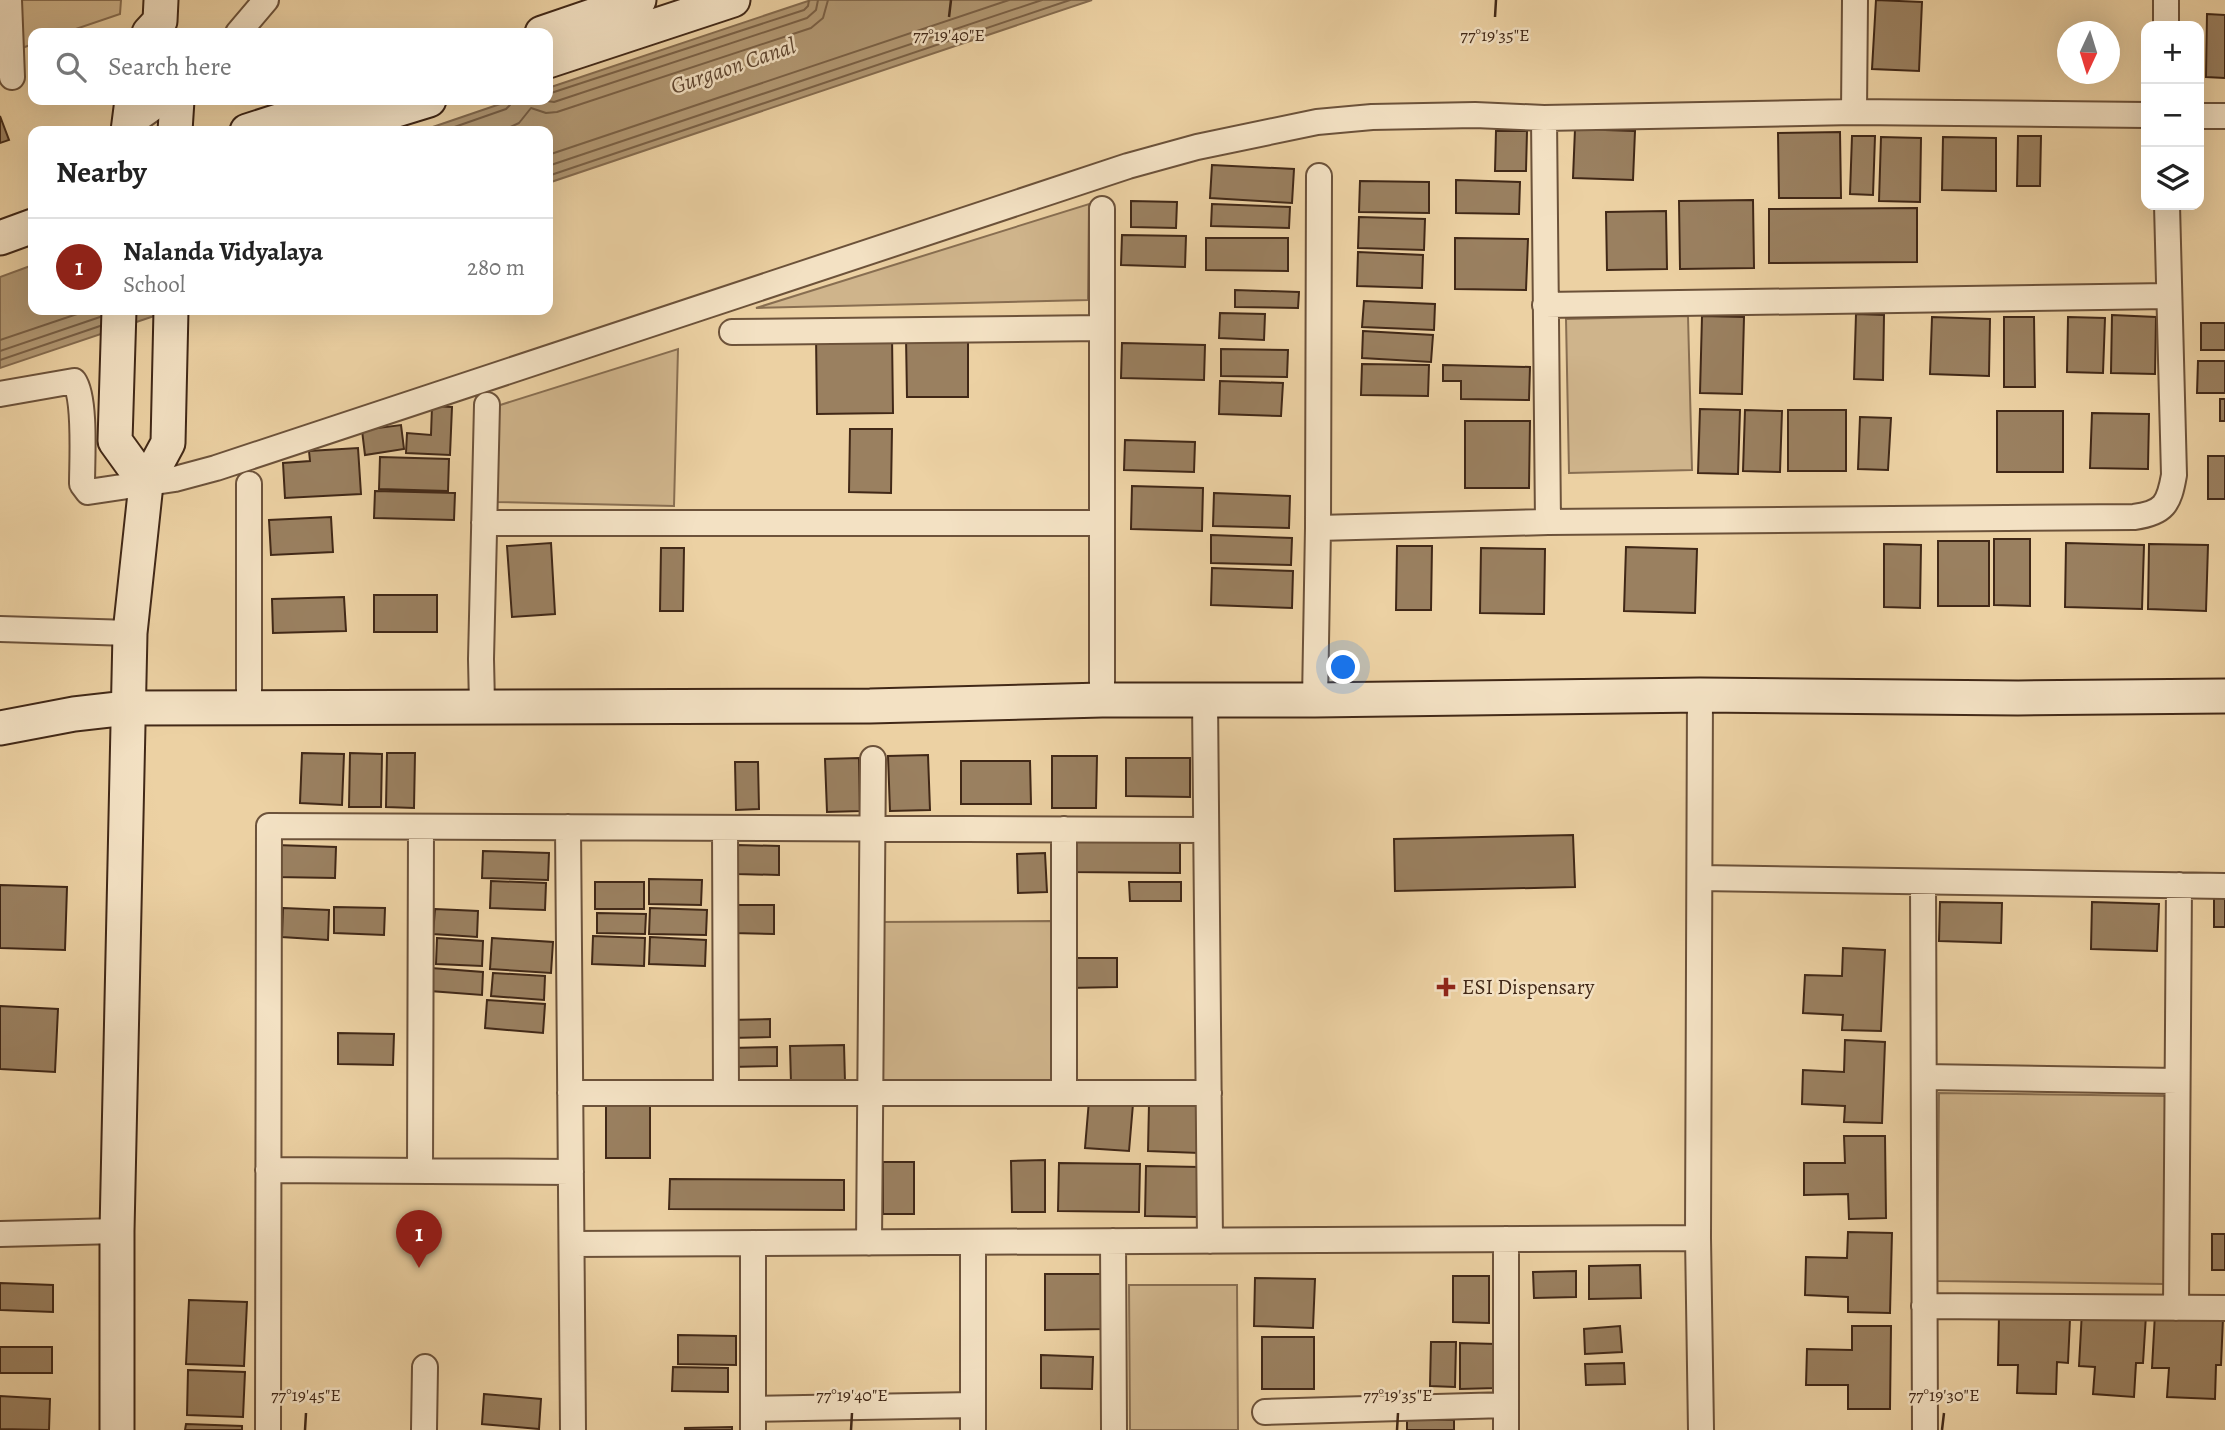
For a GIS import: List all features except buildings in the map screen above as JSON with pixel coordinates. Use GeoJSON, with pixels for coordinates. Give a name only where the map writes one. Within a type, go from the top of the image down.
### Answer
{"type":"FeatureCollection","features":[{"type":"Feature","properties":{"kind":"street"},"geometry":{"type":"LineString","coordinates":[[9,0],[15,77]]}},
{"type":"Feature","properties":{"kind":"street"},"geometry":{"type":"LineString","coordinates":[[242,28],[266,0]]}},
{"type":"Feature","properties":{"kind":"street"},"geometry":{"type":"LineString","coordinates":[[553,29],[639,0]]}},
{"type":"Feature","properties":{"kind":"street"},"geometry":{"type":"LineString","coordinates":[[553,59],[733,0]]}},
{"type":"Feature","properties":{"kind":"street"},"geometry":{"type":"LineString","coordinates":[[1854,112],[1855,0]]}},
{"type":"Feature","properties":{"kind":"street"},"geometry":{"type":"LineString","coordinates":[[2166,0],[2166,21]]}},
{"type":"Feature","properties":{"kind":"street"},"geometry":{"type":"LineString","coordinates":[[129,119],[156,105]]}},
{"type":"Feature","properties":{"kind":"street"},"geometry":{"type":"LineString","coordinates":[[175,126],[177,105]]}},
{"type":"Feature","properties":{"kind":"street"},"geometry":{"type":"LineString","coordinates":[[263,126],[328,105]]}},
{"type":"Feature","properties":{"kind":"street"},"geometry":{"type":"LineString","coordinates":[[344,126],[413,105]]}},
{"type":"Feature","properties":{"kind":"street"},"geometry":{"type":"LineString","coordinates":[[0,394],[74,381],[81,408],[82,485],[88,492],[175,479],[262,454],[1145,161],[1317,122],[1421,116],[1544,118],[1854,112],[2141,115]]}},
{"type":"Feature","properties":{"kind":"street"},"geometry":{"type":"LineString","coordinates":[[2204,116],[2225,116]]}},
{"type":"Feature","properties":{"kind":"street"},"geometry":{"type":"LineString","coordinates":[[1544,118],[1548,522]]}},
{"type":"Feature","properties":{"kind":"street"},"geometry":{"type":"LineString","coordinates":[[1315,700],[1320,176]]}},
{"type":"Feature","properties":{"kind":"street"},"geometry":{"type":"LineString","coordinates":[[0,214],[28,204]]}},
{"type":"Feature","properties":{"kind":"street"},"geometry":{"type":"LineString","coordinates":[[1102,209],[1102,700]]}},
{"type":"Feature","properties":{"kind":"street"},"geometry":{"type":"LineString","coordinates":[[1318,528],[1548,522],[2134,517],[2153,514],[2164,507],[2174,475],[2167,210]]}},
{"type":"Feature","properties":{"kind":"street"},"geometry":{"type":"LineString","coordinates":[[0,238],[28,228]]}},
{"type":"Feature","properties":{"kind":"street"},"geometry":{"type":"LineString","coordinates":[[1545,305],[2168,296]]}},
{"type":"Feature","properties":{"kind":"street"},"geometry":{"type":"LineString","coordinates":[[119,315],[115,441],[146,484]]}},
{"type":"Feature","properties":{"kind":"street"},"geometry":{"type":"LineString","coordinates":[[117,1430],[117,1231],[130,633],[146,484],[168,443],[171,315]]}},
{"type":"Feature","properties":{"kind":"street"},"geometry":{"type":"LineString","coordinates":[[732,332],[1102,328]]}},
{"type":"Feature","properties":{"kind":"street"},"geometry":{"type":"LineString","coordinates":[[482,705],[487,405]]}},
{"type":"Feature","properties":{"kind":"street"},"geometry":{"type":"LineString","coordinates":[[249,484],[249,707]]}},
{"type":"Feature","properties":{"kind":"street"},"geometry":{"type":"LineString","coordinates":[[484,523],[1102,523]]}},
{"type":"Feature","properties":{"kind":"street"},"geometry":{"type":"LineString","coordinates":[[0,629],[130,633]]}},
{"type":"Feature","properties":{"kind":"street"},"geometry":{"type":"LineString","coordinates":[[1700,695],[1698,1238],[1701,1430]]}},
{"type":"Feature","properties":{"kind":"street"},"geometry":{"type":"LineString","coordinates":[[0,728],[127,708],[870,706],[1102,700],[1700,695],[2018,698],[2225,696]]}},
{"type":"Feature","properties":{"kind":"street"},"geometry":{"type":"LineString","coordinates":[[1205,699],[1210,1241]]}},
{"type":"Feature","properties":{"kind":"street"},"geometry":{"type":"LineString","coordinates":[[869,1243],[873,759]]}},
{"type":"Feature","properties":{"kind":"street"},"geometry":{"type":"LineString","coordinates":[[268,1430],[269,826],[1206,830]]}},
{"type":"Feature","properties":{"kind":"street"},"geometry":{"type":"LineString","coordinates":[[420,1171],[421,827]]}},
{"type":"Feature","properties":{"kind":"street"},"geometry":{"type":"LineString","coordinates":[[568,827],[573,1430]]}},
{"type":"Feature","properties":{"kind":"street"},"geometry":{"type":"LineString","coordinates":[[725,828],[726,1093]]}},
{"type":"Feature","properties":{"kind":"street"},"geometry":{"type":"LineString","coordinates":[[1063,1093],[1064,830]]}},
{"type":"Feature","properties":{"kind":"street"},"geometry":{"type":"LineString","coordinates":[[1700,878],[2225,886]]}},
{"type":"Feature","properties":{"kind":"street"},"geometry":{"type":"LineString","coordinates":[[1923,882],[1925,1430]]}},
{"type":"Feature","properties":{"kind":"street"},"geometry":{"type":"LineString","coordinates":[[2176,1308],[2179,885]]}},
{"type":"Feature","properties":{"kind":"street"},"geometry":{"type":"LineString","coordinates":[[1924,1077],[2178,1081]]}},
{"type":"Feature","properties":{"kind":"street"},"geometry":{"type":"LineString","coordinates":[[570,1093],[1209,1093]]}},
{"type":"Feature","properties":{"kind":"street"},"geometry":{"type":"LineString","coordinates":[[268,1170],[571,1172]]}},
{"type":"Feature","properties":{"kind":"street"},"geometry":{"type":"LineString","coordinates":[[0,1234],[117,1231]]}},
{"type":"Feature","properties":{"kind":"street"},"geometry":{"type":"LineString","coordinates":[[572,1244],[1698,1238]]}},
{"type":"Feature","properties":{"kind":"street"},"geometry":{"type":"LineString","coordinates":[[1506,1239],[1506,1430]]}},
{"type":"Feature","properties":{"kind":"street"},"geometry":{"type":"LineString","coordinates":[[1113,1241],[1114,1430]]}},
{"type":"Feature","properties":{"kind":"street"},"geometry":{"type":"LineString","coordinates":[[973,1242],[973,1430]]}},
{"type":"Feature","properties":{"kind":"street"},"geometry":{"type":"LineString","coordinates":[[753,1243],[753,1419],[973,1405]]}},
{"type":"Feature","properties":{"kind":"street"},"geometry":{"type":"LineString","coordinates":[[1924,1306],[2225,1308]]}},
{"type":"Feature","properties":{"kind":"street"},"geometry":{"type":"LineString","coordinates":[[424,1430],[425,1367]]}},
{"type":"Feature","properties":{"kind":"street"},"geometry":{"type":"LineString","coordinates":[[1265,1412],[1506,1405]]}},
{"type":"Feature","properties":{"kind":"shaded area"},"geometry":{"type":"Polygon","coordinates":[[[22,0],[121,0],[120,14],[79,28],[28,28],[28,46],[22,48],[22,0]]]}},
{"type":"Feature","properties":{"kind":"shaded area"},"geometry":{"type":"Polygon","coordinates":[[[1089,204],[1088,300],[756,308],[1089,204]]]}},
{"type":"Feature","properties":{"kind":"shaded area"},"geometry":{"type":"Polygon","coordinates":[[[1688,316],[1692,470],[1569,473],[1566,319],[1688,316]]]}},
{"type":"Feature","properties":{"kind":"shaded area"},"geometry":{"type":"Polygon","coordinates":[[[678,349],[674,506],[495,502],[497,406],[678,349]]]}},
{"type":"Feature","properties":{"kind":"shaded area"},"geometry":{"type":"Polygon","coordinates":[[[1051,921],[1052,1080],[881,1081],[880,922],[1051,921]]]}},
{"type":"Feature","properties":{"kind":"shaded area"},"geometry":{"type":"Polygon","coordinates":[[[1939,1093],[2167,1096],[2165,1284],[1937,1281],[1939,1093]]]}},
{"type":"Feature","properties":{"kind":"shaded area"},"geometry":{"type":"Polygon","coordinates":[[[1129,1285],[1237,1285],[1238,1430],[1130,1430],[1129,1285]]]}},
{"type":"Feature","properties":{"kind":"water","name":"Gurgaon Canal"},"geometry":{"type":"Polygon","coordinates":[[[811,0],[1092,0],[553,181],[553,126],[436,126],[497,105],[553,105],[553,86],[811,0]]]}},
{"type":"Feature","properties":{"kind":"water"},"geometry":{"type":"Polygon","coordinates":[[[28,267],[28,315],[157,315],[0,368],[0,277],[28,267]]]}},
{"type":"Feature","properties":{"kind":"place","name":"ESI Dispensary"},"geometry":{"type":"Point","coordinates":[1446,987]}},
{"type":"Feature","properties":{"kind":"place","name":"Nalanda Vidyalaya"},"geometry":{"type":"Point","coordinates":[419,1268]}}]}
